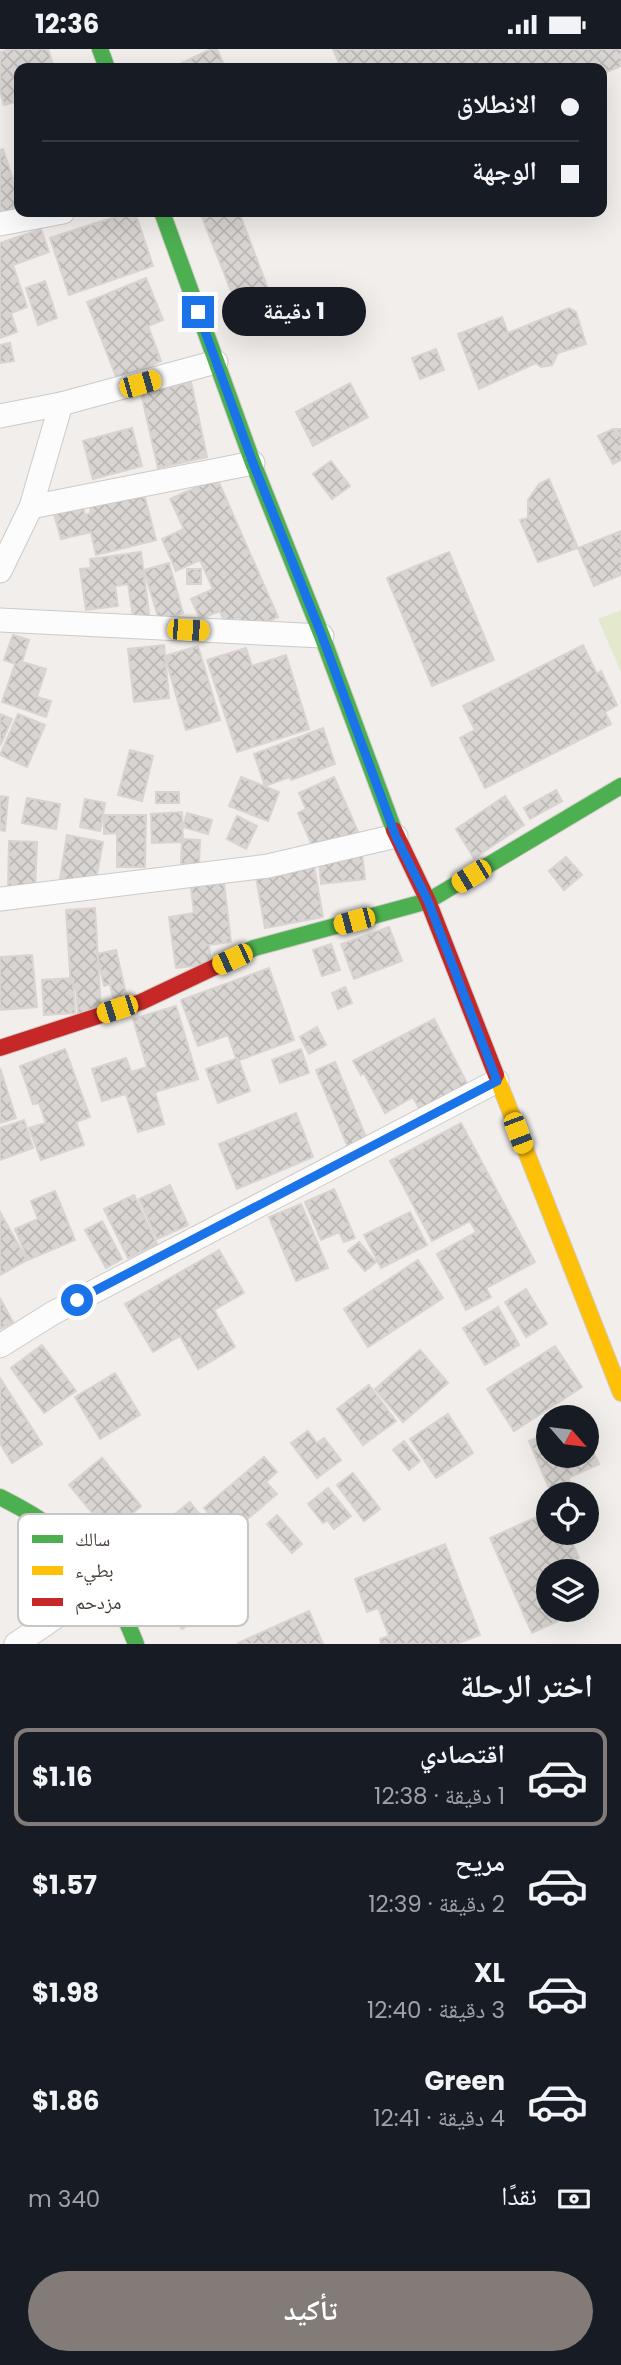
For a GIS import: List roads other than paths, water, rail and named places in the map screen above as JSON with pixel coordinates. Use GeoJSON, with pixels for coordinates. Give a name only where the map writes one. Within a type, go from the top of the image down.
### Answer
{"type":"FeatureCollection","features":[{"type":"Feature","properties":{"kind":"main road"},"geometry":{"type":"LineString","coordinates":[[164,217],[253,463],[322,636],[396,837],[428,901],[621,1393]]}},
{"type":"Feature","properties":{"kind":"main road"},"geometry":{"type":"LineString","coordinates":[[0,1048],[141,1002],[254,948],[428,901],[621,786]]}},
{"type":"Feature","properties":{"kind":"main road"},"geometry":{"type":"LineString","coordinates":[[0,1497],[29,1514]]}},
{"type":"Feature","properties":{"kind":"main road"},"geometry":{"type":"LineString","coordinates":[[128,1626],[136,1644]]}},
{"type":"Feature","properties":{"kind":"street"},"geometry":{"type":"LineString","coordinates":[[0,224],[37,217]]}},
{"type":"Feature","properties":{"kind":"street"},"geometry":{"type":"LineString","coordinates":[[0,416],[61,404],[216,362]]}},
{"type":"Feature","properties":{"kind":"street"},"geometry":{"type":"LineString","coordinates":[[0,571],[31,507],[61,404]]}},
{"type":"Feature","properties":{"kind":"street"},"geometry":{"type":"LineString","coordinates":[[31,507],[253,463]]}},
{"type":"Feature","properties":{"kind":"street"},"geometry":{"type":"LineString","coordinates":[[0,620],[322,636]]}},
{"type":"Feature","properties":{"kind":"street"},"geometry":{"type":"LineString","coordinates":[[0,899],[268,866],[396,837]]}},
{"type":"Feature","properties":{"kind":"street"},"geometry":{"type":"LineString","coordinates":[[0,1346],[52,1313],[497,1081]]}},
{"type":"Feature","properties":{"kind":"street"},"geometry":{"type":"LineString","coordinates":[[16,1644],[42,1626]]}}]}
